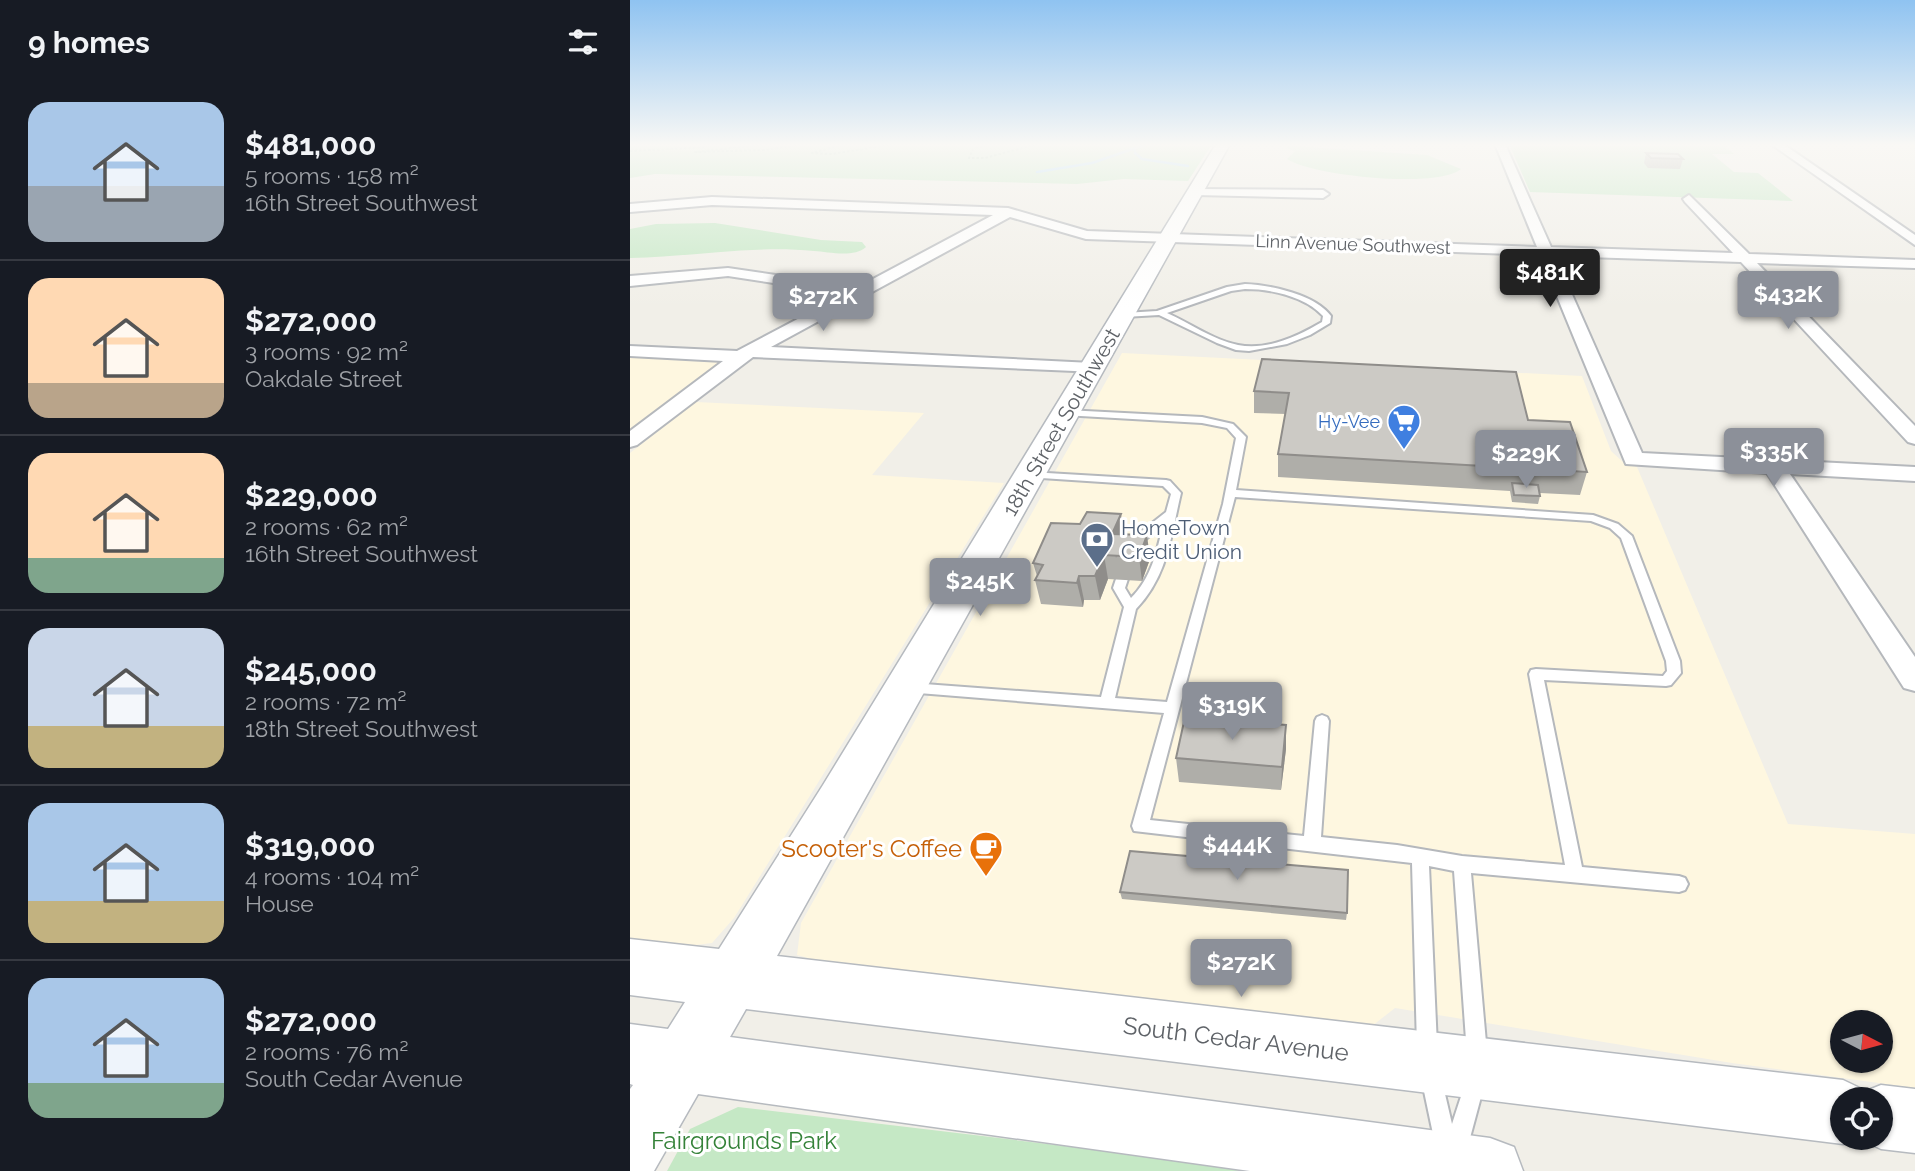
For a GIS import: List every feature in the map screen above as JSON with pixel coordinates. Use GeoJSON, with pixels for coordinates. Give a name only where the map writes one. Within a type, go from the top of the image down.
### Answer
{"type":"FeatureCollection","features":[{"type":"Feature","properties":{"kind":"street","name":"18th Street Southwest"},"geometry":{"type":"LineString","coordinates":[[630,1149],[657,1057],[733,979],[1191,199]]}},
{"type":"Feature","properties":{"kind":"street"},"geometry":{"type":"LineString","coordinates":[[1523,199],[1634,459],[1915,474]]}},
{"type":"Feature","properties":{"kind":"street"},"geometry":{"type":"LineString","coordinates":[[1689,199],[1915,438]]}},
{"type":"Feature","properties":{"kind":"street"},"geometry":{"type":"LineString","coordinates":[[1854,199],[1915,241]]}},
{"type":"Feature","properties":{"kind":"street","name":"Linn Avenue Southwest"},"geometry":{"type":"LineString","coordinates":[[630,208],[712,201],[1008,212],[1086,235],[1915,264]]}},
{"type":"Feature","properties":{"kind":"street"},"geometry":{"type":"LineString","coordinates":[[630,441],[747,354],[778,335],[1008,212]]}},
{"type":"Feature","properties":{"kind":"street"},"geometry":{"type":"LineString","coordinates":[[630,281],[728,272],[860,292]]}},
{"type":"Feature","properties":{"kind":"street"},"geometry":{"type":"LineString","coordinates":[[630,351],[1092,368]]}},
{"type":"Feature","properties":{"kind":"street"},"geometry":{"type":"LineString","coordinates":[[1774,467],[1915,680]]}},
{"type":"Feature","properties":{"kind":"street","name":"South Cedar Avenue"},"geometry":{"type":"LineString","coordinates":[[630,967],[1830,1110]]}},
{"type":"Feature","properties":{"kind":"street"},"geometry":{"type":"LineString","coordinates":[[657,1057],[1471,1168]]}},
{"type":"Feature","properties":{"kind":"street"},"geometry":{"type":"LineString","coordinates":[[1893,1118],[1915,1121]]}},
{"type":"Feature","properties":{"kind":"lane"},"geometry":{"type":"LineString","coordinates":[[1124,315],[1160,312],[1239,286],[1256,285],[1294,296],[1324,310],[1327,316],[1326,323],[1317,330],[1272,345],[1239,348],[1160,312]]}},
{"type":"Feature","properties":{"kind":"lane"},"geometry":{"type":"LineString","coordinates":[[1066,413],[1202,420],[1230,426],[1241,437],[1242,444],[1230,493],[1140,825],[1462,864],[1679,884]]}},
{"type":"Feature","properties":{"kind":"lane"},"geometry":{"type":"LineString","coordinates":[[1030,475],[1166,484],[1176,493],[1158,570],[1148,591],[1130,607],[1107,703]]}},
{"type":"Feature","properties":{"kind":"lane"},"geometry":{"type":"LineString","coordinates":[[1230,493],[1592,518],[1614,526],[1626,536],[1674,661],[1674,673],[1666,681],[1536,674],[1575,874]]}},
{"type":"Feature","properties":{"kind":"lane"},"geometry":{"type":"LineString","coordinates":[[1130,607],[1119,588],[1124,570],[1142,537],[1170,514]]}},
{"type":"Feature","properties":{"kind":"lane"},"geometry":{"type":"LineString","coordinates":[[905,687],[1172,708]]}},
{"type":"Feature","properties":{"kind":"lane"},"geometry":{"type":"LineString","coordinates":[[1312,844],[1322,721]]}},
{"type":"Feature","properties":{"kind":"lane"},"geometry":{"type":"LineString","coordinates":[[1420,857],[1471,1168]]}},
{"type":"Feature","properties":{"kind":"lane"},"geometry":{"type":"LineString","coordinates":[[1462,864],[1453,1065],[1471,1168]]}},
{"type":"Feature","properties":{"kind":"shaded area"},"geometry":{"type":"Polygon","coordinates":[[[1122,353],[1582,376],[1611,451],[1624,463],[1637,467],[1788,824],[1915,834],[1915,1088],[1732,1063],[1395,1008],[1372,1026],[830,964],[797,955],[801,923],[1122,353]]]}},
{"type":"Feature","properties":{"kind":"shaded area"},"geometry":{"type":"Polygon","coordinates":[[[630,355],[719,361],[719,366],[630,432],[630,355]]]}},
{"type":"Feature","properties":{"kind":"shaded area"},"geometry":{"type":"Polygon","coordinates":[[[696,402],[924,413],[872,475],[1004,483],[734,918],[712,943],[680,947],[630,942],[630,453],[696,402]]]}},
{"type":"Feature","properties":{"kind":"green space"},"geometry":{"type":"Polygon","coordinates":[[[1724,199],[1790,199],[1793,201],[1724,199]]]}},
{"type":"Feature","properties":{"kind":"green space"},"geometry":{"type":"Polygon","coordinates":[[[715,223],[821,240],[862,242],[866,247],[848,253],[768,249],[630,258],[630,229],[656,224],[715,223]]]}},
{"type":"Feature","properties":{"kind":"green space","name":"Fairgrounds Park"},"geometry":{"type":"Polygon","coordinates":[[[738,1107],[1275,1171],[667,1171],[690,1129],[738,1107]]]}},
{"type":"Feature","properties":{"kind":"building"},"geometry":{"type":"Polygon","coordinates":[[[1262,359],[1516,372],[1528,420],[1570,422],[1587,472],[1278,454],[1289,393],[1254,391],[1262,359]]]}},
{"type":"Feature","properties":{"kind":"building"},"geometry":{"type":"Polygon","coordinates":[[[1512,483],[1538,485],[1540,496],[1514,495],[1512,483]]]}},
{"type":"Feature","properties":{"kind":"building"},"geometry":{"type":"Polygon","coordinates":[[[1087,512],[1121,514],[1112,534],[1147,535],[1139,557],[1104,555],[1095,576],[1079,576],[1077,583],[1035,580],[1043,565],[1033,563],[1051,523],[1080,524],[1087,512]]]}},
{"type":"Feature","properties":{"kind":"building"},"geometry":{"type":"Polygon","coordinates":[[[1185,717],[1286,725],[1282,767],[1176,758],[1185,717]]]}},
{"type":"Feature","properties":{"kind":"building"},"geometry":{"type":"Polygon","coordinates":[[[1130,851],[1348,870],[1347,913],[1120,892],[1130,851]]]}},
{"type":"Feature","properties":{"kind":"place","name":"Hy-Vee"},"geometry":{"type":"Point","coordinates":[1404,451]}},
{"type":"Feature","properties":{"kind":"place","name":"HomeTown Credit Union"},"geometry":{"type":"Point","coordinates":[1097,569]}},
{"type":"Feature","properties":{"kind":"place","name":"Scooter's Coffee"},"geometry":{"type":"Point","coordinates":[986,878]}}]}
